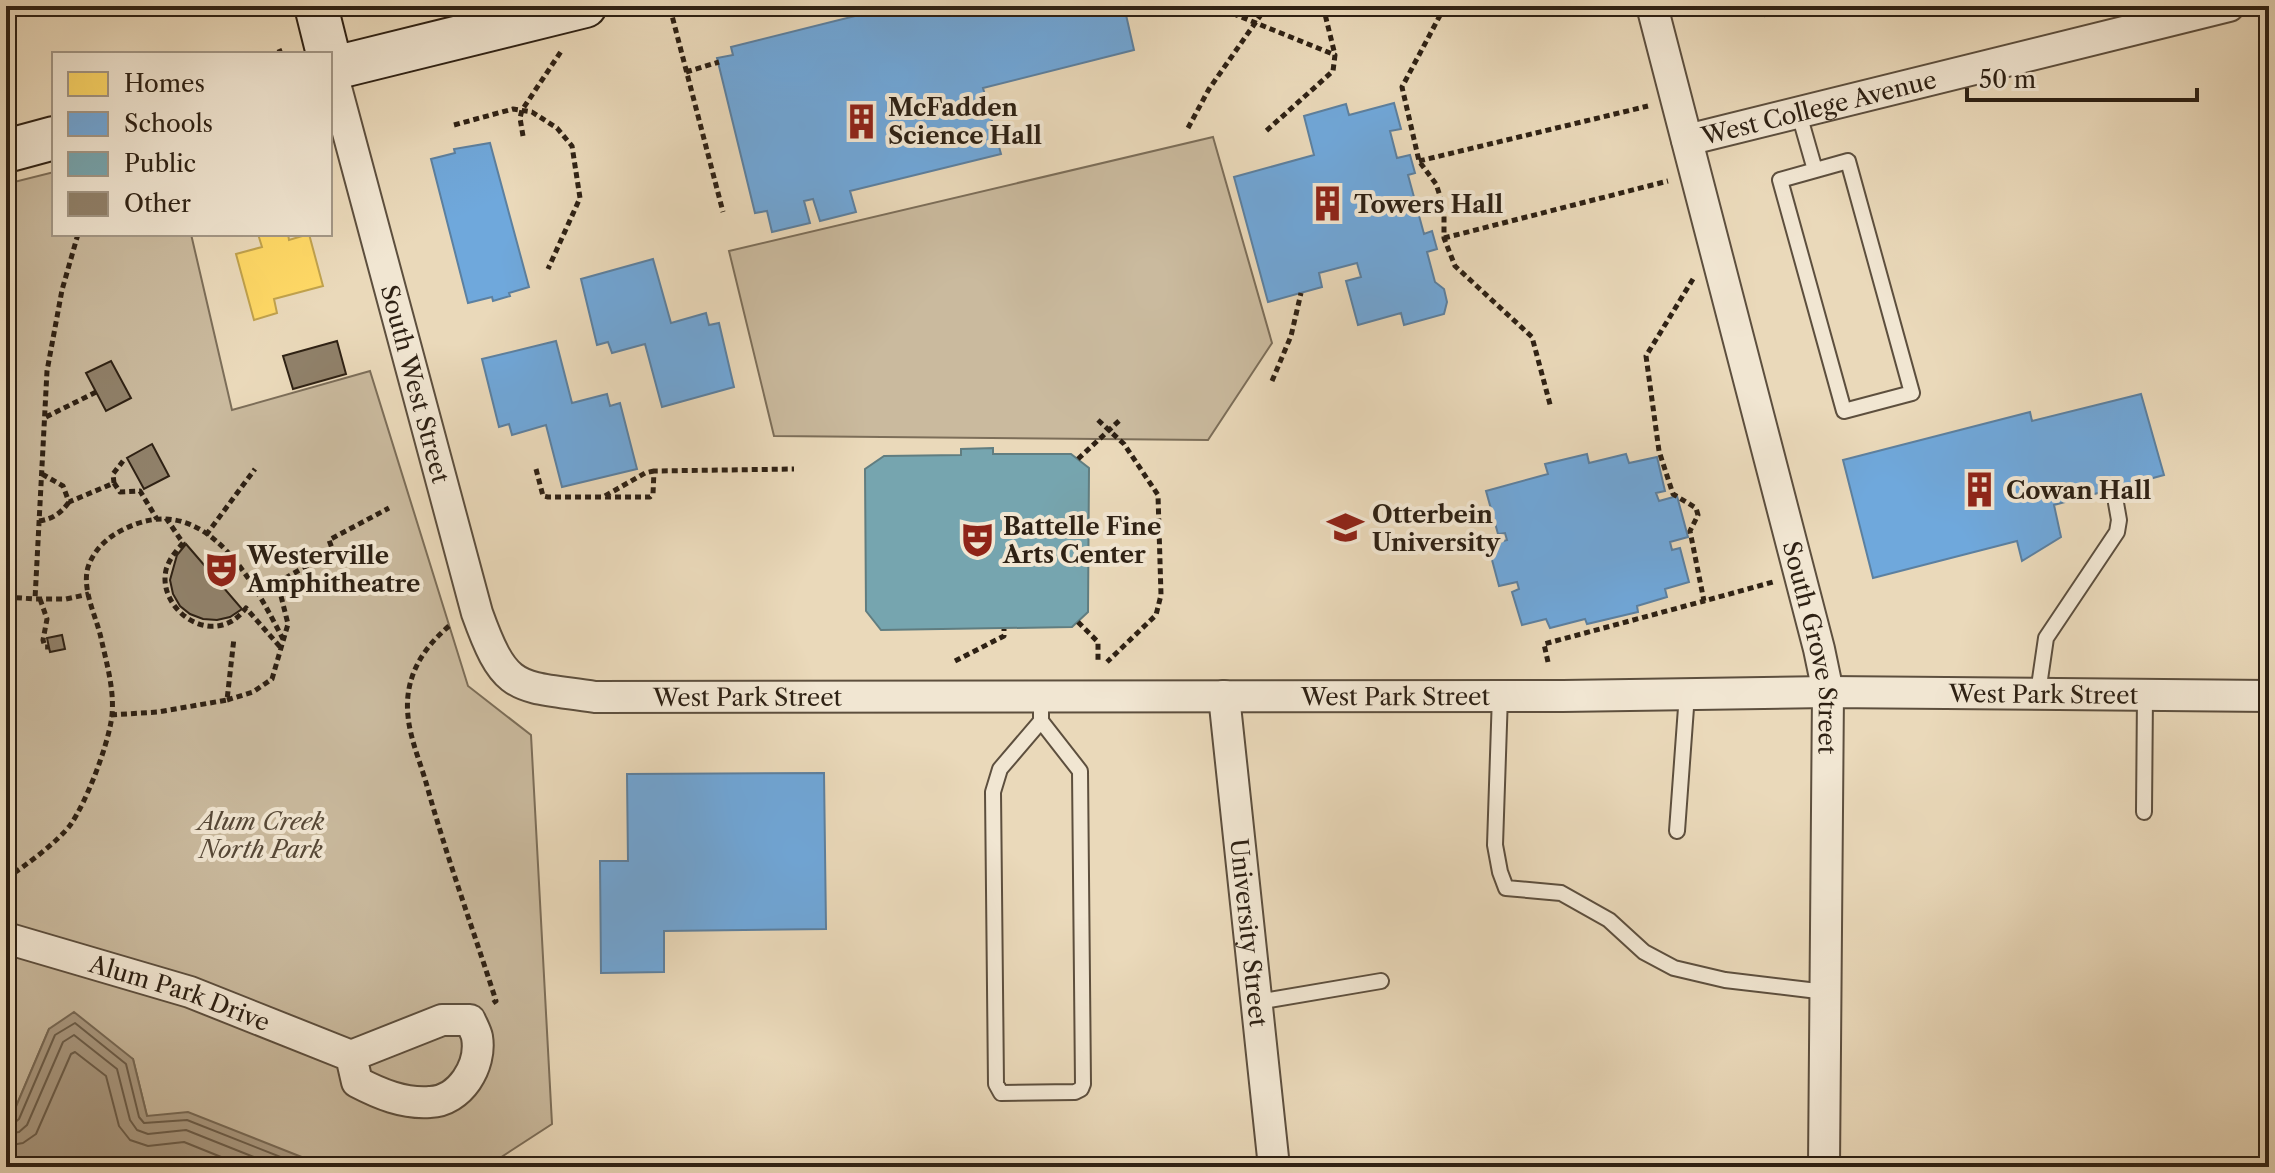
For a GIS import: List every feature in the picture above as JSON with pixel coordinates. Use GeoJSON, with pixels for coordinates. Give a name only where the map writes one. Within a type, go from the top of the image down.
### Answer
{"type":"FeatureCollection","features":[{"type":"Feature","properties":{"kind":"main road"},"geometry":{"type":"LineString","coordinates":[[316,6],[328,52]]}},
{"type":"Feature","properties":{"kind":"main road"},"geometry":{"type":"LineString","coordinates":[[332,67],[585,6]]}},
{"type":"Feature","properties":{"kind":"main road"},"geometry":{"type":"LineString","coordinates":[[6,151],[52,139]]}},
{"type":"Feature","properties":{"kind":"street","name":"South Grove Street"},"geometry":{"type":"LineString","coordinates":[[1652,6],[1828,692],[1824,1167]]}},
{"type":"Feature","properties":{"kind":"street","name":"West College Avenue"},"geometry":{"type":"LineString","coordinates":[[1687,140],[2229,6]]}},
{"type":"Feature","properties":{"kind":"street","name":"South West Street"},"geometry":{"type":"LineString","coordinates":[[332,74],[477,613],[502,671],[523,686]]}},
{"type":"Feature","properties":{"kind":"street","name":"West Park Street"},"geometry":{"type":"LineString","coordinates":[[523,686],[595,697],[1041,708],[1224,696],[1828,692],[2269,696]]}},
{"type":"Feature","properties":{"kind":"street","name":"University Street"},"geometry":{"type":"LineString","coordinates":[[1224,696],[1274,1167]]}},
{"type":"Feature","properties":{"kind":"street","name":"Alum Park Drive"},"geometry":{"type":"LineString","coordinates":[[6,938],[190,992],[351,1056]]}},
{"type":"Feature","properties":{"kind":"street"},"geometry":{"type":"LineString","coordinates":[[442,1020],[470,1020],[477,1037],[475,1068],[456,1092],[432,1103],[386,1097],[357,1082],[351,1056],[442,1020]]}},
{"type":"Feature","properties":{"kind":"lane"},"geometry":{"type":"LineString","coordinates":[[1799,114],[1815,170]]}},
{"type":"Feature","properties":{"kind":"lane"},"geometry":{"type":"LineString","coordinates":[[1848,161],[1912,393],[1844,411],[1780,180],[1815,170],[1848,161]]}},
{"type":"Feature","properties":{"kind":"lane"},"geometry":{"type":"LineString","coordinates":[[2038,693],[2046,638],[2117,532],[2119,520],[2116,503]]}},
{"type":"Feature","properties":{"kind":"lane"},"geometry":{"type":"LineString","coordinates":[[1677,831],[1687,694]]}},
{"type":"Feature","properties":{"kind":"lane"},"geometry":{"type":"LineString","coordinates":[[1500,695],[1495,845],[1506,888],[1561,893],[1609,920],[1644,952],[1674,968],[1725,980],[1826,992]]}},
{"type":"Feature","properties":{"kind":"lane"},"geometry":{"type":"LineString","coordinates":[[2144,812],[2145,695]]}},
{"type":"Feature","properties":{"kind":"lane"},"geometry":{"type":"LineString","coordinates":[[1041,708],[1080,771],[1083,1084],[1075,1092],[1001,1093],[996,1084],[993,792],[1000,769],[1041,708]]}},
{"type":"Feature","properties":{"kind":"lane"},"geometry":{"type":"LineString","coordinates":[[1257,1002],[1381,981]]}},
{"type":"Feature","properties":{"kind":"path"},"geometry":{"type":"LineString","coordinates":[[1214,6],[1335,55]]}},
{"type":"Feature","properties":{"kind":"path"},"geometry":{"type":"LineString","coordinates":[[1188,128],[1209,89],[1267,6]]}},
{"type":"Feature","properties":{"kind":"path"},"geometry":{"type":"LineString","coordinates":[[1265,132],[1333,71],[1335,55],[1323,6]]}},
{"type":"Feature","properties":{"kind":"path"},"geometry":{"type":"LineString","coordinates":[[1445,6],[1402,87],[1419,161],[1436,184],[1444,208],[1444,238],[1455,266],[1532,337],[1551,408]]}},
{"type":"Feature","properties":{"kind":"path"},"geometry":{"type":"LineString","coordinates":[[670,8],[723,212]]}},
{"type":"Feature","properties":{"kind":"path"},"geometry":{"type":"LineString","coordinates":[[523,136],[522,110],[566,45]]}},
{"type":"Feature","properties":{"kind":"path"},"geometry":{"type":"LineString","coordinates":[[686,72],[719,62]]}},
{"type":"Feature","properties":{"kind":"path"},"geometry":{"type":"LineString","coordinates":[[1419,161],[1654,105]]}},
{"type":"Feature","properties":{"kind":"path"},"geometry":{"type":"LineString","coordinates":[[454,125],[513,109],[522,110],[532,112],[557,128],[572,146],[580,198],[548,269]]}},
{"type":"Feature","properties":{"kind":"path"},"geometry":{"type":"LineString","coordinates":[[1444,238],[1674,180]]}},
{"type":"Feature","properties":{"kind":"path"},"geometry":{"type":"LineString","coordinates":[[49,647],[45,647],[43,640],[47,619],[38,599],[39,521],[49,357],[62,290],[77,236]]}},
{"type":"Feature","properties":{"kind":"path"},"geometry":{"type":"LineString","coordinates":[[1698,272],[1646,356],[1659,451],[1673,494],[1696,508],[1698,515],[1690,531],[1704,601]]}},
{"type":"Feature","properties":{"kind":"path"},"geometry":{"type":"LineString","coordinates":[[1272,381],[1291,336],[1301,293]]}},
{"type":"Feature","properties":{"kind":"path"},"geometry":{"type":"LineString","coordinates":[[45,418],[96,392]]}},
{"type":"Feature","properties":{"kind":"path"},"geometry":{"type":"LineString","coordinates":[[1078,459],[1121,419]]}},
{"type":"Feature","properties":{"kind":"path"},"geometry":{"type":"LineString","coordinates":[[1098,420],[1124,444],[1158,495],[1161,595],[1156,615],[1107,662]]}},
{"type":"Feature","properties":{"kind":"path"},"geometry":{"type":"LineString","coordinates":[[123,461],[113,474],[114,483],[120,492],[140,491],[157,519]]}},
{"type":"Feature","properties":{"kind":"path"},"geometry":{"type":"LineString","coordinates":[[206,535],[255,469]]}},
{"type":"Feature","properties":{"kind":"path"},"geometry":{"type":"LineString","coordinates":[[536,469],[543,496],[650,497],[653,494],[654,471]]}},
{"type":"Feature","properties":{"kind":"path"},"geometry":{"type":"LineString","coordinates":[[605,497],[645,473],[654,471],[794,469]]}},
{"type":"Feature","properties":{"kind":"path"},"geometry":{"type":"LineString","coordinates":[[42,474],[63,486],[69,502]]}},
{"type":"Feature","properties":{"kind":"path"},"geometry":{"type":"LineString","coordinates":[[39,521],[61,513],[69,502],[114,483]]}},
{"type":"Feature","properties":{"kind":"path"},"geometry":{"type":"LineString","coordinates":[[259,593],[333,551],[329,540],[389,508]]}},
{"type":"Feature","properties":{"kind":"path"},"geometry":{"type":"LineString","coordinates":[[168,518],[183,543],[166,568],[165,582],[169,597],[177,609],[196,624],[210,626],[232,621],[246,608],[281,648]]}},
{"type":"Feature","properties":{"kind":"path"},"geometry":{"type":"LineString","coordinates":[[6,878],[22,869],[70,825],[98,765],[111,715],[111,682],[89,594],[89,563],[101,545],[119,530],[157,519],[189,523],[233,558],[259,593],[283,639]]}},
{"type":"Feature","properties":{"kind":"path"},"geometry":{"type":"LineString","coordinates":[[1548,662],[1544,644],[1777,581]]}},
{"type":"Feature","properties":{"kind":"path"},"geometry":{"type":"LineString","coordinates":[[111,715],[158,712],[227,700],[253,692],[272,679],[288,624],[279,588]]}},
{"type":"Feature","properties":{"kind":"path"},"geometry":{"type":"LineString","coordinates":[[6,597],[38,599],[89,594]]}},
{"type":"Feature","properties":{"kind":"path"},"geometry":{"type":"LineString","coordinates":[[470,1020],[496,1001],[439,829],[408,716],[409,688],[418,662],[431,641],[457,620],[477,613]]}},
{"type":"Feature","properties":{"kind":"path"},"geometry":{"type":"LineString","coordinates":[[1078,622],[1098,642],[1098,661]]}},
{"type":"Feature","properties":{"kind":"path"},"geometry":{"type":"LineString","coordinates":[[955,661],[995,643],[1004,636],[1004,629]]}},
{"type":"Feature","properties":{"kind":"path"},"geometry":{"type":"LineString","coordinates":[[227,700],[234,638]]}},
{"type":"Feature","properties":{"kind":"green space"},"geometry":{"type":"Polygon","coordinates":[[[1213,137],[1272,343],[1208,440],[774,436],[729,251],[1213,137]]]}},
{"type":"Feature","properties":{"kind":"green space","name":"Alum Creek North Park"},"geometry":{"type":"Polygon","coordinates":[[[52,172],[52,236],[191,236],[232,410],[370,371],[468,686],[531,735],[552,1124],[486,1167],[182,1167],[147,1116],[133,1059],[49,1029],[12,1116],[6,1116],[6,184],[52,172]]]}},
{"type":"Feature","properties":{"kind":"water"},"geometry":{"type":"Polygon","coordinates":[[[74,1012],[133,1059],[147,1116],[188,1112],[327,1167],[6,1167],[6,1116],[12,1116],[49,1029],[74,1012]]]}},
{"type":"Feature","properties":{"kind":"building: Homes"},"geometry":{"type":"Polygon","coordinates":[[[259,236],[288,236],[289,240],[310,236],[323,286],[274,299],[277,313],[254,320],[236,254],[262,247],[259,236]]]}},
{"type":"Feature","properties":{"kind":"building: Schools","name":"McFadden Science Hall"},"geometry":{"type":"Polygon","coordinates":[[[895,6],[1124,6],[1134,50],[983,88],[1001,154],[850,191],[856,212],[820,221],[813,199],[804,201],[810,223],[772,232],[767,211],[755,213],[717,58],[733,55],[731,47],[895,6]]]}},
{"type":"Feature","properties":{"kind":"building: Schools"},"geometry":{"type":"Polygon","coordinates":[[[1762,6],[1801,6],[1765,16],[1762,6]]]}},
{"type":"Feature","properties":{"kind":"building: Schools","name":"Towers Hall"},"geometry":{"type":"Polygon","coordinates":[[[1394,103],[1401,129],[1390,131],[1397,158],[1410,155],[1415,173],[1408,175],[1424,234],[1432,231],[1437,249],[1427,252],[1435,282],[1444,289],[1447,302],[1444,314],[1404,325],[1401,313],[1358,325],[1346,281],[1361,277],[1357,263],[1319,273],[1322,287],[1268,302],[1234,177],[1314,155],[1304,116],[1346,104],[1349,115],[1394,103]]]}},
{"type":"Feature","properties":{"kind":"building: Schools"},"geometry":{"type":"Polygon","coordinates":[[[490,143],[529,287],[493,301],[492,297],[468,303],[431,159],[455,153],[454,149],[490,143]]]}},
{"type":"Feature","properties":{"kind":"building: Schools"},"geometry":{"type":"Polygon","coordinates":[[[653,259],[671,323],[706,313],[709,325],[719,323],[734,387],[662,407],[645,344],[612,353],[608,342],[597,345],[581,279],[653,259]]]}},
{"type":"Feature","properties":{"kind":"building: Schools"},"geometry":{"type":"Polygon","coordinates":[[[556,341],[572,403],[607,394],[610,406],[620,403],[637,469],[562,487],[546,425],[512,435],[509,424],[499,427],[482,359],[556,341]]]}},
{"type":"Feature","properties":{"kind":"building: Schools","name":"Cowan Hall"},"geometry":{"type":"Polygon","coordinates":[[[2141,394],[2164,475],[2054,505],[2061,537],[2022,561],[2017,541],[1873,578],[1843,460],[2030,412],[2032,421],[2141,394]]]}},
{"type":"Feature","properties":{"kind":"building: Schools"},"geometry":{"type":"Polygon","coordinates":[[[1587,454],[1589,463],[1626,454],[1629,463],[1657,457],[1665,491],[1656,493],[1659,501],[1677,496],[1688,537],[1670,542],[1672,550],[1680,548],[1689,582],[1665,589],[1667,597],[1637,606],[1638,612],[1587,624],[1585,619],[1550,628],[1546,619],[1522,625],[1512,592],[1519,589],[1517,582],[1499,586],[1488,545],[1507,540],[1505,533],[1498,534],[1486,491],[1548,474],[1545,464],[1587,454]]]}},
{"type":"Feature","properties":{"kind":"building: Schools"},"geometry":{"type":"Polygon","coordinates":[[[824,773],[826,929],[664,931],[664,972],[601,973],[600,861],[628,861],[627,774],[824,773]]]}},
{"type":"Feature","properties":{"kind":"building: Public","name":"Battelle Fine Arts Center"},"geometry":{"type":"Polygon","coordinates":[[[993,448],[993,454],[1071,454],[1089,468],[1088,612],[1072,627],[881,630],[866,611],[865,469],[884,456],[961,455],[961,449],[993,448]]]}},
{"type":"Feature","properties":{"kind":"building: Other"},"geometry":{"type":"Polygon","coordinates":[[[337,341],[346,374],[293,389],[283,356],[337,341]]]}},
{"type":"Feature","properties":{"kind":"building: Other"},"geometry":{"type":"Polygon","coordinates":[[[111,361],[131,398],[106,411],[86,373],[111,361]]]}},
{"type":"Feature","properties":{"kind":"building: Other"},"geometry":{"type":"Polygon","coordinates":[[[152,444],[169,476],[144,489],[127,458],[152,444]]]}},
{"type":"Feature","properties":{"kind":"building: Other"},"geometry":{"type":"Polygon","coordinates":[[[186,544],[242,609],[230,617],[217,620],[203,619],[180,606],[170,580],[177,555],[186,544]]]}},
{"type":"Feature","properties":{"kind":"building: Other"},"geometry":{"type":"Polygon","coordinates":[[[62,635],[65,649],[50,652],[47,638],[62,635]]]}},
{"type":"Feature","properties":{"kind":"place","name":"McFadden Science Hall"},"geometry":{"type":"Point","coordinates":[862,121]}},
{"type":"Feature","properties":{"kind":"place","name":"Towers Hall"},"geometry":{"type":"Point","coordinates":[1328,204]}},
{"type":"Feature","properties":{"kind":"place","name":"Cowan Hall"},"geometry":{"type":"Point","coordinates":[1980,490]}},
{"type":"Feature","properties":{"kind":"place","name":"Otterbein University"},"geometry":{"type":"Point","coordinates":[1346,528]}},
{"type":"Feature","properties":{"kind":"place","name":"Battelle Fine Arts Center"},"geometry":{"type":"Point","coordinates":[977,540]}},
{"type":"Feature","properties":{"kind":"place","name":"Westerville Amphitheatre"},"geometry":{"type":"Point","coordinates":[221,569]}}]}
